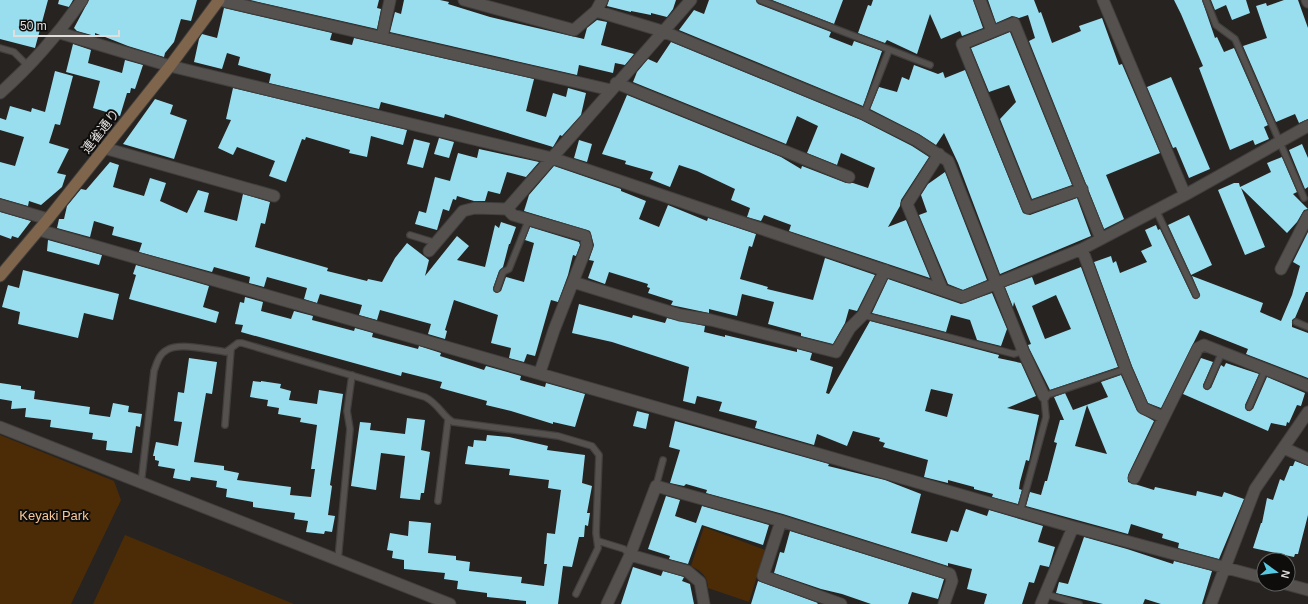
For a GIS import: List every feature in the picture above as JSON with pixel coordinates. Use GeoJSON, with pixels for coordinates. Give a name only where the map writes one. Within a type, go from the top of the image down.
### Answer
{"type":"FeatureCollection","features":[{"type":"Feature","properties":{"kind":"main road","name":"連雀通り"},"geometry":{"type":"LineString","coordinates":[[0,276],[48,219],[170,66],[219,0]]}},
{"type":"Feature","properties":{"kind":"street"},"geometry":{"type":"LineString","coordinates":[[0,93],[28,67],[60,33],[82,0]]}},
{"type":"Feature","properties":{"kind":"street"},"geometry":{"type":"LineString","coordinates":[[219,0],[613,87],[849,177]]}},
{"type":"Feature","properties":{"kind":"street"},"geometry":{"type":"LineString","coordinates":[[382,37],[390,0]]}},
{"type":"Feature","properties":{"kind":"street"},"geometry":{"type":"LineString","coordinates":[[464,0],[574,30],[596,11],[602,0]]}},
{"type":"Feature","properties":{"kind":"street"},"geometry":{"type":"LineString","coordinates":[[507,209],[662,31],[691,0]]}},
{"type":"Feature","properties":{"kind":"street"},"geometry":{"type":"LineString","coordinates":[[980,0],[992,31]]}},
{"type":"Feature","properties":{"kind":"street"},"geometry":{"type":"LineString","coordinates":[[1103,0],[1185,195]]}},
{"type":"Feature","properties":{"kind":"street"},"geometry":{"type":"LineString","coordinates":[[596,11],[662,31],[864,114],[916,140],[948,161],[1023,351],[1044,396]]}},
{"type":"Feature","properties":{"kind":"street"},"geometry":{"type":"LineString","coordinates":[[1082,189],[1028,208],[962,44],[1014,23],[1082,189],[1102,239]]}},
{"type":"Feature","properties":{"kind":"street"},"geometry":{"type":"LineString","coordinates":[[60,33],[170,66],[552,158],[963,297],[997,285],[1082,249],[1185,195],[1308,126]]}},
{"type":"Feature","properties":{"kind":"street"},"geometry":{"type":"LineString","coordinates":[[104,148],[274,196]]}},
{"type":"Feature","properties":{"kind":"street"},"geometry":{"type":"LineString","coordinates":[[939,154],[907,204],[942,289]]}},
{"type":"Feature","properties":{"kind":"street"},"geometry":{"type":"LineString","coordinates":[[0,205],[48,219]]}},
{"type":"Feature","properties":{"kind":"street"},"geometry":{"type":"LineString","coordinates":[[429,252],[464,211],[475,208],[507,209],[513,215],[586,236],[587,246],[540,372]]}},
{"type":"Feature","properties":{"kind":"street"},"geometry":{"type":"LineString","coordinates":[[1281,269],[1308,216]]}},
{"type":"Feature","properties":{"kind":"street"},"geometry":{"type":"LineString","coordinates":[[39,230],[540,372],[1020,512],[1213,566],[1226,567],[1256,576]]}},
{"type":"Feature","properties":{"kind":"street"},"geometry":{"type":"LineString","coordinates":[[1082,249],[1126,369],[1142,408],[1162,418]]}},
{"type":"Feature","properties":{"kind":"street"},"geometry":{"type":"LineString","coordinates":[[573,282],[680,315],[711,320],[836,352],[850,328],[863,315],[885,270]]}},
{"type":"Feature","properties":{"kind":"street"},"geometry":{"type":"LineString","coordinates":[[1134,478],[1162,418],[1198,348],[1204,345],[1308,386]]}},
{"type":"Feature","properties":{"kind":"street"},"geometry":{"type":"LineString","coordinates":[[1211,604],[1255,489],[1308,412]]}},
{"type":"Feature","properties":{"kind":"street"},"geometry":{"type":"LineString","coordinates":[[0,427],[141,484],[450,604]]}},
{"type":"Feature","properties":{"kind":"street"},"geometry":{"type":"LineString","coordinates":[[1284,448],[1308,459]]}},
{"type":"Feature","properties":{"kind":"street"},"geometry":{"type":"LineString","coordinates":[[606,604],[630,555],[656,486],[781,521],[950,574],[952,581],[944,604]]}},
{"type":"Feature","properties":{"kind":"street"},"geometry":{"type":"LineString","coordinates":[[781,521],[763,576],[841,604]]}},
{"type":"Feature","properties":{"kind":"street"},"geometry":{"type":"LineString","coordinates":[[1043,599],[1073,527]]}},
{"type":"Feature","properties":{"kind":"street"},"geometry":{"type":"LineString","coordinates":[[630,555],[687,571],[700,582],[704,604]]}},
{"type":"Feature","properties":{"kind":"street"},"geometry":{"type":"LineString","coordinates":[[1296,587],[1308,590]]}},
{"type":"Feature","properties":{"kind":"lane"},"geometry":{"type":"LineString","coordinates":[[760,0],[930,65]]}},
{"type":"Feature","properties":{"kind":"lane"},"geometry":{"type":"LineString","coordinates":[[1206,0],[1216,25],[1235,39],[1304,198]]}},
{"type":"Feature","properties":{"kind":"lane"},"geometry":{"type":"LineString","coordinates":[[0,48],[14,52],[28,67]]}},
{"type":"Feature","properties":{"kind":"lane"},"geometry":{"type":"LineString","coordinates":[[864,114],[889,50]]}},
{"type":"Feature","properties":{"kind":"lane"},"geometry":{"type":"LineString","coordinates":[[1156,210],[1196,295]]}},
{"type":"Feature","properties":{"kind":"lane"},"geometry":{"type":"LineString","coordinates":[[497,289],[503,272],[509,269],[528,219]]}},
{"type":"Feature","properties":{"kind":"lane"},"geometry":{"type":"LineString","coordinates":[[410,235],[437,243]]}},
{"type":"Feature","properties":{"kind":"lane"},"geometry":{"type":"LineString","coordinates":[[863,315],[1014,354],[1023,351]]}},
{"type":"Feature","properties":{"kind":"lane"},"geometry":{"type":"LineString","coordinates":[[1296,322],[1308,327]]}},
{"type":"Feature","properties":{"kind":"lane"},"geometry":{"type":"LineString","coordinates":[[141,484],[154,371],[159,358],[166,350],[176,346],[226,352],[242,343],[425,397],[433,401],[448,420],[558,436],[592,446],[599,455],[598,548],[576,594]]}},
{"type":"Feature","properties":{"kind":"lane"},"geometry":{"type":"LineString","coordinates":[[226,425],[231,349]]}},
{"type":"Feature","properties":{"kind":"lane"},"geometry":{"type":"LineString","coordinates":[[1207,386],[1222,352]]}},
{"type":"Feature","properties":{"kind":"lane"},"geometry":{"type":"LineString","coordinates":[[1020,512],[1046,418],[1044,396],[1126,369]]}},
{"type":"Feature","properties":{"kind":"lane"},"geometry":{"type":"LineString","coordinates":[[1249,407],[1265,370]]}},
{"type":"Feature","properties":{"kind":"lane"},"geometry":{"type":"LineString","coordinates":[[338,560],[350,428],[347,411],[352,375]]}},
{"type":"Feature","properties":{"kind":"lane"},"geometry":{"type":"LineString","coordinates":[[438,501],[448,420]]}},
{"type":"Feature","properties":{"kind":"lane"},"geometry":{"type":"LineString","coordinates":[[656,486],[663,460]]}},
{"type":"Feature","properties":{"kind":"lane"},"geometry":{"type":"LineString","coordinates":[[598,541],[624,549],[630,555]]}},
{"type":"Feature","properties":{"kind":"lane"},"geometry":{"type":"LineString","coordinates":[[1043,599],[1079,604]]}},
{"type":"Feature","properties":{"kind":"green space","name":"Keyaki Park"},"geometry":{"type":"Polygon","coordinates":[[[0,435],[114,481],[121,500],[71,604],[0,604],[0,435]]]}},
{"type":"Feature","properties":{"kind":"green space"},"geometry":{"type":"Polygon","coordinates":[[[704,527],[765,550],[749,602],[708,588],[707,580],[703,574],[691,566],[704,527]]]}},
{"type":"Feature","properties":{"kind":"green space"},"geometry":{"type":"Polygon","coordinates":[[[125,535],[294,604],[93,604],[125,535]]]}},
{"type":"Feature","properties":{"kind":"building"},"geometry":{"type":"Polygon","coordinates":[[[0,0],[48,0],[35,48],[0,39],[0,0]]]}},
{"type":"Feature","properties":{"kind":"building"},"geometry":{"type":"Polygon","coordinates":[[[59,0],[73,0],[69,7],[58,4],[59,0]]]}},
{"type":"Feature","properties":{"kind":"building"},"geometry":{"type":"Polygon","coordinates":[[[89,0],[197,0],[191,21],[181,19],[174,42],[165,53],[164,57],[128,46],[95,33],[95,36],[77,31],[74,28],[89,0]]]}},
{"type":"Feature","properties":{"kind":"building"},"geometry":{"type":"Polygon","coordinates":[[[250,0],[379,0],[377,8],[381,9],[377,29],[250,0]]]}},
{"type":"Feature","properties":{"kind":"building"},"geometry":{"type":"Polygon","coordinates":[[[404,0],[440,0],[449,2],[448,4],[490,17],[584,39],[587,28],[597,20],[607,22],[601,45],[634,54],[625,65],[615,63],[613,73],[579,65],[577,75],[390,32],[395,12],[401,14],[404,0]]]}},
{"type":"Feature","properties":{"kind":"building"},"geometry":{"type":"Polygon","coordinates":[[[609,0],[676,0],[673,9],[667,17],[651,13],[651,15],[631,12],[607,6],[609,0]]]}},
{"type":"Feature","properties":{"kind":"building"},"geometry":{"type":"Polygon","coordinates":[[[709,0],[756,0],[758,4],[831,32],[829,37],[852,46],[854,41],[882,51],[863,106],[679,30],[694,10],[704,14],[709,0]]]}},
{"type":"Feature","properties":{"kind":"building"},"geometry":{"type":"Polygon","coordinates":[[[772,0],[843,0],[834,24],[772,0]]]}},
{"type":"Feature","properties":{"kind":"building"},"geometry":{"type":"Polygon","coordinates":[[[873,0],[973,0],[983,28],[962,36],[960,31],[941,39],[930,14],[917,54],[887,40],[885,43],[858,33],[868,5],[871,6],[873,0]]]}},
{"type":"Feature","properties":{"kind":"building"},"geometry":{"type":"Polygon","coordinates":[[[988,0],[1034,0],[1039,13],[1041,12],[1052,43],[1081,31],[1079,26],[1102,18],[1119,65],[1122,64],[1160,153],[1106,175],[1124,219],[1104,229],[1029,41],[1035,38],[1028,15],[1019,18],[1012,16],[996,23],[988,0]]]}},
{"type":"Feature","properties":{"kind":"building"},"geometry":{"type":"Polygon","coordinates":[[[1174,0],[1202,0],[1215,38],[1217,37],[1224,52],[1234,48],[1268,125],[1264,127],[1269,139],[1255,145],[1253,140],[1230,150],[1199,68],[1203,66],[1174,0]]]}},
{"type":"Feature","properties":{"kind":"building"},"geometry":{"type":"Polygon","coordinates":[[[1211,0],[1246,0],[1250,13],[1232,20],[1226,5],[1215,10],[1211,0]]]}},
{"type":"Feature","properties":{"kind":"building"},"geometry":{"type":"Polygon","coordinates":[[[1284,0],[1298,0],[1308,28],[1308,119],[1299,123],[1295,114],[1276,122],[1243,46],[1267,38],[1256,6],[1266,3],[1267,6],[1284,0]]]}},
{"type":"Feature","properties":{"kind":"building"},"geometry":{"type":"Polygon","coordinates":[[[224,8],[332,33],[330,40],[352,45],[354,38],[534,79],[526,111],[546,117],[553,93],[566,97],[568,88],[586,93],[581,115],[562,136],[560,135],[553,147],[445,114],[444,118],[381,102],[379,109],[269,83],[271,74],[238,65],[240,57],[227,53],[222,69],[194,62],[199,39],[202,34],[217,38],[224,8]]]}},
{"type":"Feature","properties":{"kind":"building"},"geometry":{"type":"Polygon","coordinates":[[[1010,32],[1072,185],[1032,199],[1000,119],[1016,102],[1009,85],[989,92],[971,48],[1010,32]]]}},
{"type":"Feature","properties":{"kind":"building"},"geometry":{"type":"Polygon","coordinates":[[[671,42],[861,120],[912,146],[929,157],[901,200],[900,206],[888,227],[906,220],[930,278],[789,231],[791,225],[764,215],[761,221],[747,217],[750,208],[731,200],[735,189],[697,171],[679,165],[670,187],[650,179],[653,172],[625,164],[626,161],[602,154],[627,95],[781,157],[801,169],[802,166],[846,183],[853,183],[868,188],[875,168],[841,153],[837,165],[807,153],[818,126],[797,116],[786,144],[633,82],[637,72],[648,59],[657,63],[671,42]]]}},
{"type":"Feature","properties":{"kind":"building"},"geometry":{"type":"Polygon","coordinates":[[[73,44],[91,50],[88,63],[122,73],[125,60],[143,65],[135,89],[131,88],[130,93],[127,93],[120,116],[93,108],[100,81],[66,72],[73,44]]]}},
{"type":"Feature","properties":{"kind":"building"},"geometry":{"type":"Polygon","coordinates":[[[914,65],[938,74],[943,72],[945,78],[965,70],[1023,213],[1030,215],[1077,198],[1091,236],[1000,274],[958,163],[944,133],[936,145],[919,134],[870,109],[879,87],[897,92],[902,77],[909,80],[914,65]]]}},
{"type":"Feature","properties":{"kind":"building"},"geometry":{"type":"Polygon","coordinates":[[[55,71],[73,76],[60,125],[55,124],[49,143],[69,149],[57,173],[66,175],[62,187],[41,205],[29,201],[28,206],[0,198],[0,162],[15,166],[24,137],[0,130],[0,118],[6,120],[10,106],[31,112],[32,108],[45,112],[55,71]]]}},
{"type":"Feature","properties":{"kind":"building"},"geometry":{"type":"Polygon","coordinates":[[[1171,77],[1210,169],[1189,178],[1176,147],[1173,148],[1147,87],[1171,77]]]}},
{"type":"Feature","properties":{"kind":"building"},"geometry":{"type":"Polygon","coordinates":[[[233,88],[407,130],[403,145],[371,136],[367,157],[349,153],[350,150],[306,137],[305,140],[302,139],[286,182],[269,176],[275,161],[237,147],[233,155],[218,148],[231,120],[226,119],[233,88]]]}},
{"type":"Feature","properties":{"kind":"building"},"geometry":{"type":"Polygon","coordinates":[[[155,99],[173,105],[170,114],[187,120],[174,159],[123,144],[155,99]]]}},
{"type":"Feature","properties":{"kind":"building"},"geometry":{"type":"Polygon","coordinates":[[[439,138],[454,142],[449,158],[434,154],[439,138]]]}},
{"type":"Feature","properties":{"kind":"building"},"geometry":{"type":"Polygon","coordinates":[[[414,139],[430,143],[423,168],[407,164],[414,139]]]}},
{"type":"Feature","properties":{"kind":"building"},"geometry":{"type":"Polygon","coordinates":[[[579,140],[592,144],[587,162],[574,158],[579,140]]]}},
{"type":"Feature","properties":{"kind":"building"},"geometry":{"type":"Polygon","coordinates":[[[1302,144],[1308,158],[1308,187],[1305,189],[1289,150],[1302,144]]]}},
{"type":"Feature","properties":{"kind":"building"},"geometry":{"type":"Polygon","coordinates":[[[479,149],[539,162],[526,177],[507,172],[500,194],[488,191],[485,201],[474,201],[457,196],[456,200],[453,199],[449,211],[443,209],[437,230],[415,224],[419,211],[426,213],[435,177],[450,181],[458,153],[477,158],[479,149]]]}},
{"type":"Feature","properties":{"kind":"building"},"geometry":{"type":"Polygon","coordinates":[[[1282,157],[1297,192],[1293,194],[1308,209],[1304,210],[1297,222],[1287,233],[1241,188],[1265,247],[1245,255],[1218,190],[1234,183],[1239,183],[1240,187],[1271,172],[1267,163],[1282,157]]]}},
{"type":"Feature","properties":{"kind":"building"},"geometry":{"type":"Polygon","coordinates":[[[110,162],[119,165],[113,187],[144,196],[150,178],[166,183],[160,201],[187,213],[198,190],[209,193],[204,212],[237,221],[243,194],[270,202],[265,224],[261,223],[255,247],[328,268],[327,271],[367,281],[368,279],[382,282],[395,258],[407,243],[429,260],[425,276],[457,236],[469,246],[457,260],[485,267],[495,225],[499,228],[501,222],[516,227],[509,244],[503,267],[499,271],[493,288],[496,293],[501,291],[506,277],[524,282],[534,243],[525,240],[530,227],[579,242],[580,245],[576,256],[573,255],[568,275],[558,302],[551,300],[535,356],[527,354],[524,362],[509,358],[511,348],[491,343],[498,315],[454,300],[445,330],[447,331],[445,339],[428,334],[431,324],[380,310],[377,320],[359,315],[362,305],[320,294],[317,303],[304,299],[307,288],[267,277],[264,287],[249,283],[250,277],[214,267],[212,272],[139,252],[142,243],[112,235],[114,227],[94,221],[90,237],[57,228],[59,219],[64,219],[67,206],[81,189],[86,190],[110,162]]]}},
{"type":"Feature","properties":{"kind":"building"},"geometry":{"type":"Polygon","coordinates":[[[554,166],[621,189],[621,191],[646,201],[639,219],[659,227],[668,205],[707,221],[708,218],[756,234],[752,247],[749,246],[740,279],[768,287],[767,289],[813,300],[825,258],[875,275],[857,311],[849,309],[845,323],[833,344],[801,336],[801,333],[768,324],[774,302],[742,294],[737,316],[709,309],[709,313],[671,305],[673,301],[648,293],[650,288],[647,287],[648,284],[609,272],[605,284],[588,278],[594,261],[589,260],[594,245],[590,231],[524,211],[529,195],[554,166]]]}},
{"type":"Feature","properties":{"kind":"building"},"geometry":{"type":"Polygon","coordinates":[[[945,172],[987,280],[963,290],[948,284],[919,215],[927,212],[921,195],[928,184],[945,172]]]}},
{"type":"Feature","properties":{"kind":"building"},"geometry":{"type":"Polygon","coordinates":[[[0,212],[31,221],[18,238],[12,236],[11,239],[0,235],[0,212]]]}},
{"type":"Feature","properties":{"kind":"building"},"geometry":{"type":"Polygon","coordinates":[[[1189,215],[1212,265],[1191,275],[1168,225],[1189,215]]]}},
{"type":"Feature","properties":{"kind":"building"},"geometry":{"type":"Polygon","coordinates":[[[1156,225],[1158,230],[1160,229],[1193,298],[1197,299],[1200,295],[1192,276],[1263,303],[1260,312],[1281,321],[1292,295],[1300,266],[1293,262],[1308,232],[1308,292],[1306,292],[1295,318],[1292,320],[1292,327],[1308,333],[1308,378],[1246,354],[1248,349],[1200,330],[1161,408],[1148,403],[1132,366],[1094,262],[1111,256],[1113,263],[1116,261],[1120,273],[1147,262],[1141,251],[1152,246],[1145,230],[1156,225]]]}},
{"type":"Feature","properties":{"kind":"building"},"geometry":{"type":"Polygon","coordinates":[[[48,240],[102,255],[99,265],[47,251],[48,240]]]}},
{"type":"Feature","properties":{"kind":"building"},"geometry":{"type":"Polygon","coordinates":[[[136,265],[209,286],[203,307],[219,312],[216,323],[129,299],[136,275],[133,274],[136,265]]]}},
{"type":"Feature","properties":{"kind":"building"},"geometry":{"type":"Polygon","coordinates":[[[1081,267],[1118,367],[1050,390],[1029,348],[1028,345],[1031,344],[1014,302],[1013,307],[1005,287],[1032,277],[1035,285],[1081,267]],[[1056,295],[1032,306],[1045,339],[1071,329],[1056,295]]]}},
{"type":"Feature","properties":{"kind":"building"},"geometry":{"type":"Polygon","coordinates":[[[23,270],[119,294],[113,320],[84,313],[78,338],[18,324],[20,312],[2,307],[8,285],[19,288],[23,270]]]}},
{"type":"Feature","properties":{"kind":"building"},"geometry":{"type":"Polygon","coordinates":[[[888,279],[961,304],[992,293],[1007,329],[1001,346],[977,340],[970,320],[951,315],[946,332],[872,313],[888,279]]]}},
{"type":"Feature","properties":{"kind":"building"},"geometry":{"type":"Polygon","coordinates":[[[245,297],[263,302],[261,311],[291,319],[294,311],[313,316],[312,320],[354,331],[355,328],[373,333],[372,337],[418,349],[419,346],[441,353],[440,356],[484,370],[486,366],[521,376],[520,380],[545,387],[546,383],[585,394],[575,427],[553,422],[553,424],[486,405],[487,401],[440,388],[442,382],[402,372],[401,376],[241,332],[243,325],[235,324],[240,302],[244,303],[245,297]]]}},
{"type":"Feature","properties":{"kind":"building"},"geometry":{"type":"Polygon","coordinates":[[[579,304],[632,318],[633,315],[665,323],[667,318],[705,326],[704,332],[725,337],[725,335],[797,352],[797,349],[812,353],[810,360],[833,367],[826,393],[829,394],[870,321],[999,355],[998,358],[1021,363],[1036,396],[1007,408],[1039,415],[1029,461],[1026,460],[1020,482],[1019,489],[1022,490],[1018,504],[992,497],[993,494],[974,489],[974,487],[948,480],[948,483],[924,477],[928,460],[883,447],[885,443],[879,441],[880,438],[853,431],[847,446],[817,434],[814,445],[755,428],[757,421],[719,411],[722,402],[697,396],[695,404],[683,401],[689,367],[612,342],[572,333],[579,304]],[[931,389],[925,411],[947,417],[953,394],[931,389]]]}},
{"type":"Feature","properties":{"kind":"building"},"geometry":{"type":"Polygon","coordinates":[[[189,358],[217,362],[212,394],[206,393],[194,462],[224,466],[224,470],[239,473],[237,480],[291,487],[290,495],[311,497],[315,469],[311,469],[317,425],[300,422],[301,418],[278,414],[279,408],[267,406],[268,400],[250,397],[253,381],[281,384],[280,388],[291,391],[289,400],[317,404],[319,390],[343,394],[330,485],[332,486],[328,515],[335,516],[332,532],[325,531],[324,534],[306,532],[308,521],[294,519],[295,513],[253,507],[253,502],[226,497],[227,489],[216,487],[217,481],[191,477],[190,481],[173,478],[175,469],[158,466],[159,461],[155,460],[155,456],[153,456],[156,442],[178,446],[182,422],[174,421],[178,392],[184,393],[189,358]]]}},
{"type":"Feature","properties":{"kind":"building"},"geometry":{"type":"Polygon","coordinates":[[[1201,358],[1213,362],[1203,385],[1206,390],[1211,388],[1221,365],[1224,367],[1226,363],[1259,374],[1245,405],[1247,411],[1253,409],[1267,377],[1305,393],[1301,406],[1297,405],[1289,423],[1287,422],[1286,426],[1271,423],[1268,431],[1183,394],[1201,358]]]}},
{"type":"Feature","properties":{"kind":"building"},"geometry":{"type":"Polygon","coordinates":[[[1121,375],[1137,411],[1154,421],[1128,475],[1128,482],[1154,490],[1155,487],[1196,496],[1197,491],[1222,497],[1224,492],[1244,499],[1219,559],[1178,548],[1179,543],[1162,538],[1163,534],[1131,524],[1128,534],[1026,506],[1030,492],[1041,495],[1045,481],[1047,481],[1057,443],[1054,442],[1060,420],[1064,420],[1054,397],[1065,393],[1073,410],[1108,397],[1101,382],[1121,375]],[[1087,405],[1075,446],[1107,454],[1087,405]]]}},
{"type":"Feature","properties":{"kind":"building"},"geometry":{"type":"Polygon","coordinates":[[[0,383],[21,386],[21,389],[35,391],[34,399],[90,407],[89,414],[110,417],[113,403],[129,406],[128,412],[142,414],[140,427],[136,426],[132,453],[106,450],[107,441],[92,439],[93,433],[50,427],[51,420],[25,417],[26,408],[11,409],[12,401],[0,399],[0,383]]]}},
{"type":"Feature","properties":{"kind":"building"},"geometry":{"type":"Polygon","coordinates":[[[637,411],[649,414],[646,429],[633,426],[637,411]]]}},
{"type":"Feature","properties":{"kind":"building"},"geometry":{"type":"Polygon","coordinates":[[[407,418],[425,420],[421,450],[430,452],[424,493],[421,493],[420,500],[400,498],[405,456],[381,453],[376,490],[351,486],[360,422],[371,423],[370,430],[405,434],[407,418]]]}},
{"type":"Feature","properties":{"kind":"building"},"geometry":{"type":"Polygon","coordinates":[[[675,421],[829,464],[828,466],[885,480],[921,494],[911,533],[947,542],[951,530],[958,532],[966,509],[987,516],[989,510],[1043,526],[1038,542],[1055,547],[1049,567],[1040,565],[1034,583],[1029,582],[1022,604],[984,604],[987,594],[967,589],[972,569],[948,563],[948,566],[783,514],[706,493],[707,490],[686,484],[684,486],[670,483],[680,450],[669,447],[675,421]]]}},
{"type":"Feature","properties":{"kind":"building"},"geometry":{"type":"Polygon","coordinates":[[[487,435],[509,437],[548,446],[547,450],[585,455],[582,483],[592,486],[587,513],[590,513],[588,526],[585,525],[584,537],[579,537],[572,567],[563,566],[558,604],[526,604],[526,601],[487,597],[487,593],[457,589],[458,581],[444,579],[445,573],[404,569],[404,560],[392,558],[393,551],[387,550],[390,533],[408,536],[409,521],[431,523],[428,553],[456,556],[456,560],[470,562],[469,571],[522,577],[521,583],[544,586],[547,564],[544,564],[547,533],[555,534],[561,490],[548,488],[549,480],[509,475],[510,469],[465,464],[468,446],[473,447],[474,440],[486,441],[487,435]]]}},
{"type":"Feature","properties":{"kind":"building"},"geometry":{"type":"Polygon","coordinates":[[[1295,461],[1308,466],[1308,515],[1298,554],[1296,554],[1296,552],[1271,552],[1253,548],[1262,523],[1267,498],[1273,500],[1280,479],[1284,481],[1290,466],[1293,466],[1295,461]]]}},
{"type":"Feature","properties":{"kind":"building"},"geometry":{"type":"Polygon","coordinates":[[[666,496],[680,500],[675,516],[696,523],[702,506],[769,525],[763,545],[702,525],[688,564],[669,559],[670,556],[648,549],[666,496]]]}},
{"type":"Feature","properties":{"kind":"building"},"geometry":{"type":"Polygon","coordinates":[[[790,531],[944,579],[938,599],[912,592],[908,604],[871,604],[774,573],[780,552],[784,553],[790,531]]]}},
{"type":"Feature","properties":{"kind":"building"},"geometry":{"type":"Polygon","coordinates":[[[1084,537],[1173,564],[1174,561],[1212,571],[1202,604],[1161,604],[1145,599],[1143,604],[1103,604],[1056,593],[1059,582],[1068,584],[1084,537]]]}},
{"type":"Feature","properties":{"kind":"building"},"geometry":{"type":"Polygon","coordinates":[[[633,567],[661,576],[663,571],[684,577],[682,581],[690,584],[694,604],[621,604],[633,567]]]}},
{"type":"Feature","properties":{"kind":"building"},"geometry":{"type":"Polygon","coordinates":[[[758,581],[818,603],[751,604],[758,581]]]}}]}
